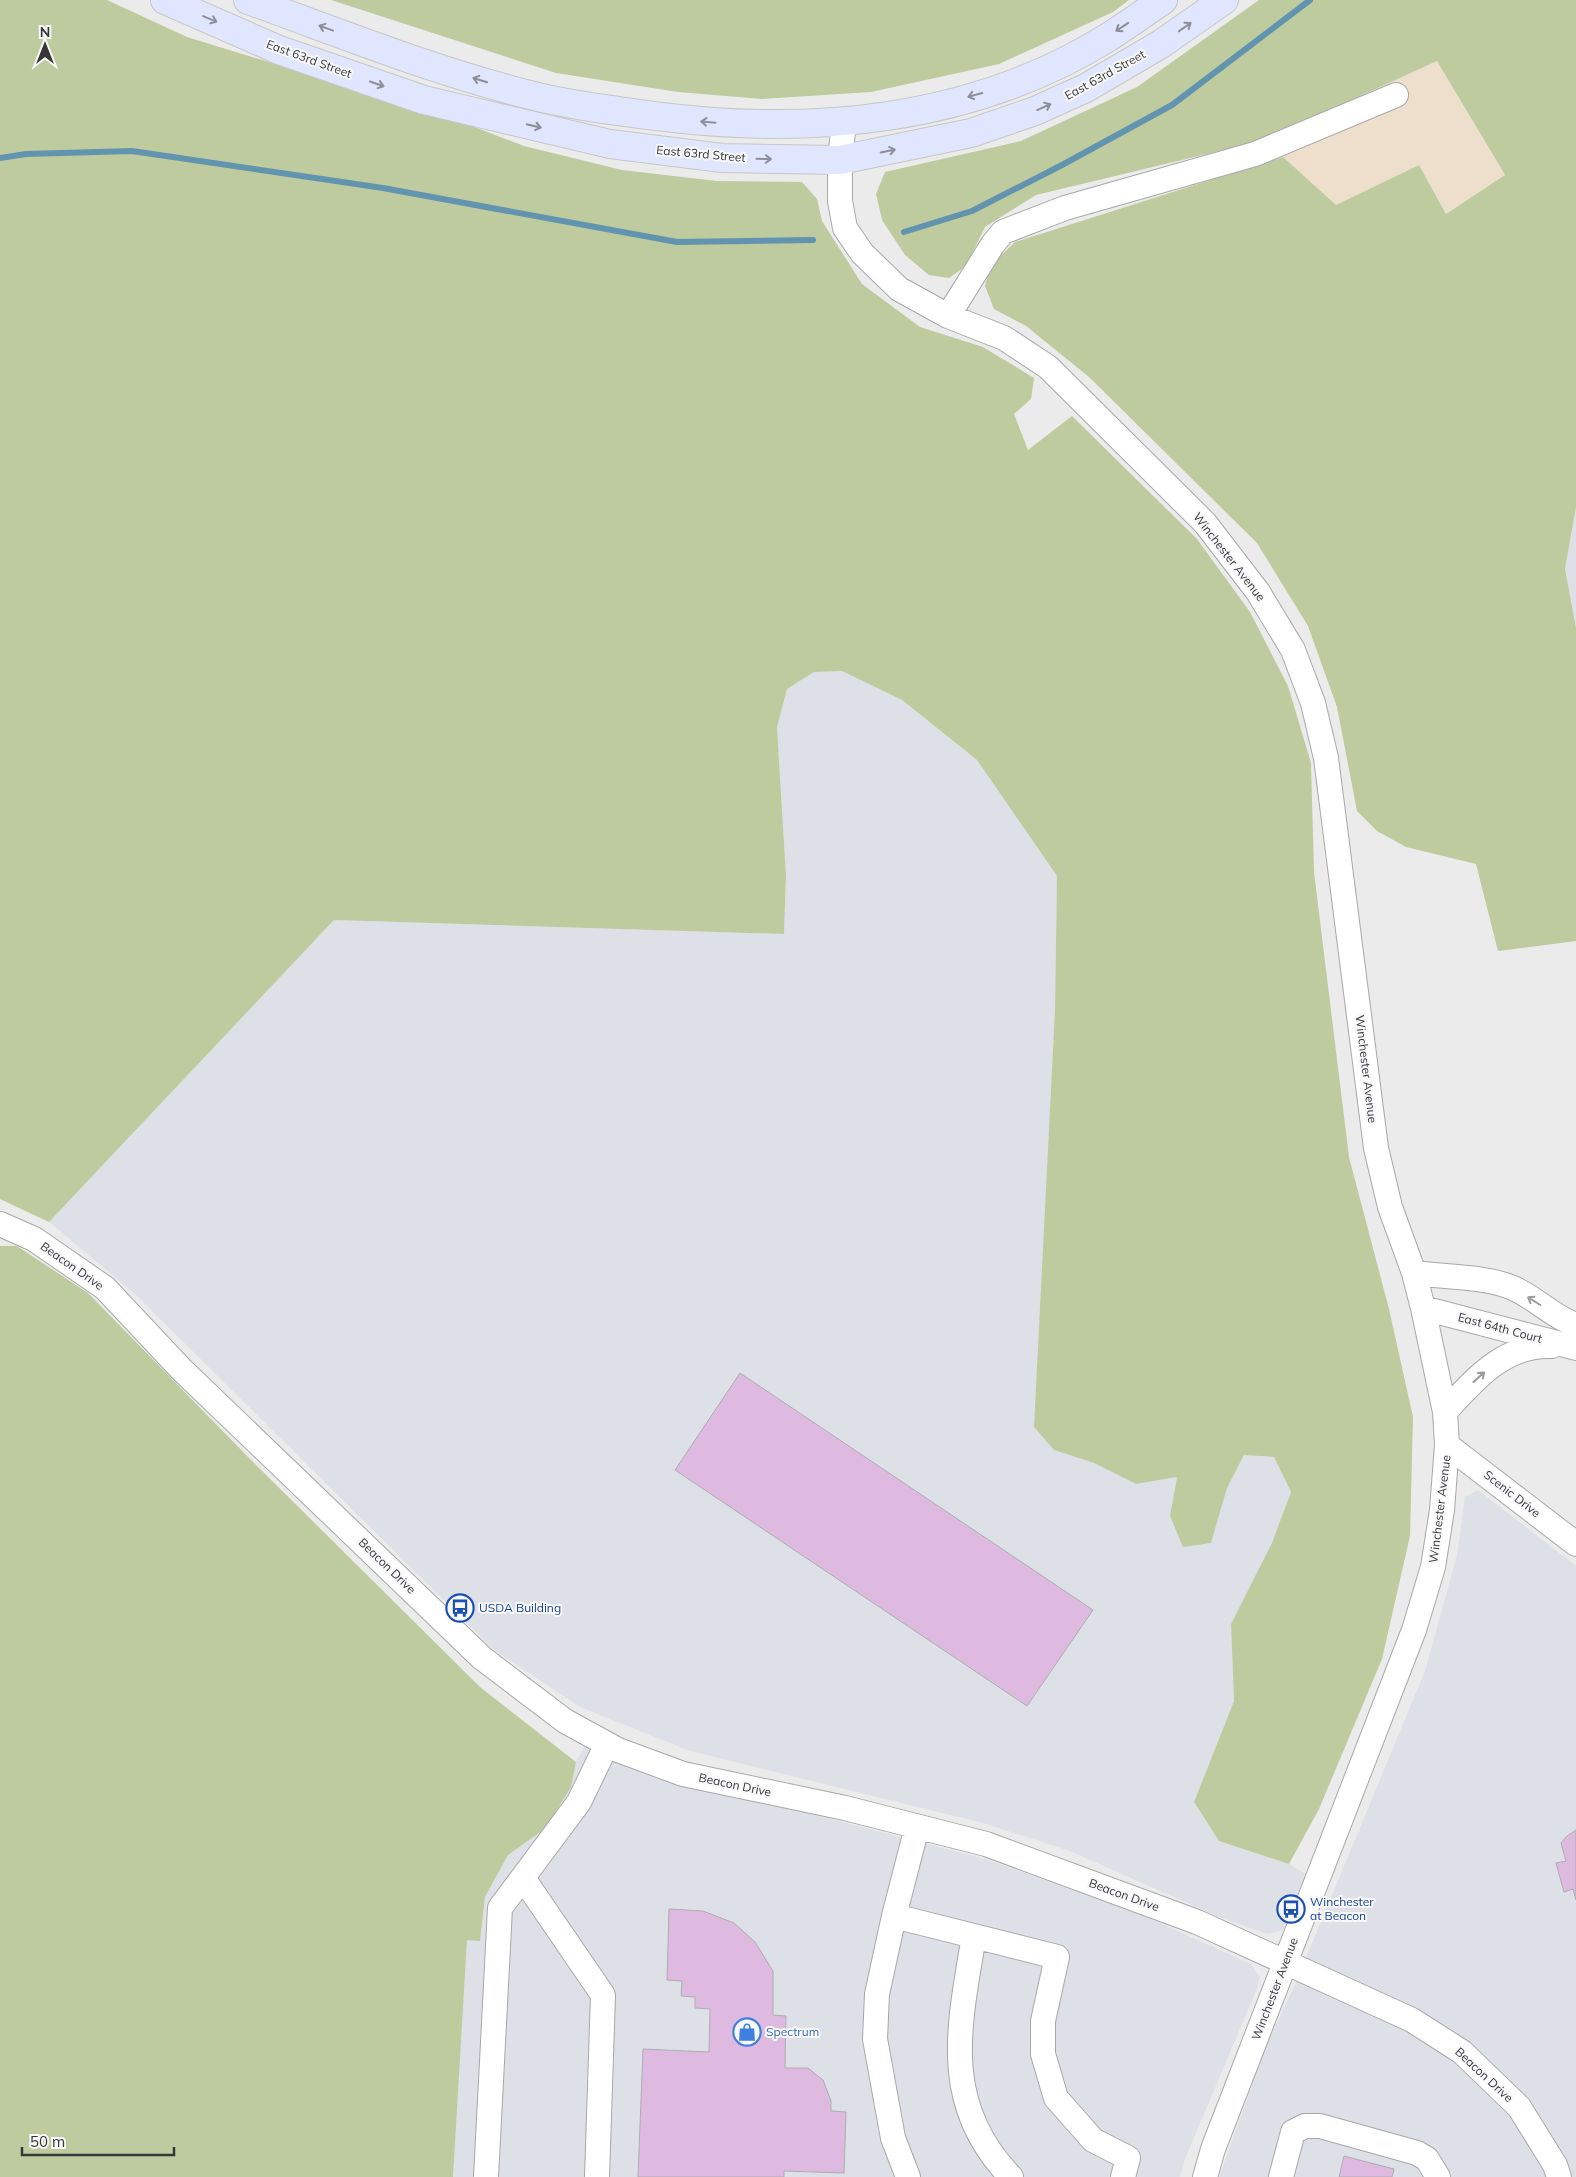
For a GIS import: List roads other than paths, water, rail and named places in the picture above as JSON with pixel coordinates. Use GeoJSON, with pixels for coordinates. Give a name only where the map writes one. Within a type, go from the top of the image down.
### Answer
{"type":"FeatureCollection","features":[{"type":"Feature","properties":{"kind":"main road","name":"East 63rd Street"},"geometry":{"type":"LineString","coordinates":[[165,0],[279,50],[433,102],[610,144],[722,158],[840,160],[971,133],[1035,111],[1086,88],[1161,44],[1224,0]]}},
{"type":"Feature","properties":{"kind":"main road"},"geometry":{"type":"LineString","coordinates":[[248,0],[416,61],[526,94],[581,107],[711,123],[844,122],[901,115],[992,91],[1046,69],[1105,39],[1162,0]]}},
{"type":"Feature","properties":{"kind":"street"},"geometry":{"type":"LineString","coordinates":[[948,316],[992,244],[1003,232],[1065,208],[1254,154],[1396,95]]}},
{"type":"Feature","properties":{"kind":"street","name":"Winchester Avenue"},"geometry":{"type":"LineString","coordinates":[[844,122],[840,160],[840,201],[846,228],[862,254],[899,289],[948,316],[1004,338],[1048,367],[1205,523],[1258,592],[1293,650],[1313,703],[1326,758],[1376,1148],[1390,1207],[1414,1273],[1445,1412],[1447,1444],[1442,1510],[1433,1567],[1414,1630],[1213,2149],[1211,2175]]}},
{"type":"Feature","properties":{"kind":"street","name":"Beacon Drive"},"geometry":{"type":"LineString","coordinates":[[0,1224],[34,1239],[104,1288],[181,1368],[482,1658],[565,1721],[607,1744],[683,1774],[845,1808],[986,1844],[1197,1922],[1412,2020],[1462,2052],[1519,2107],[1555,2165],[1560,2177]]}},
{"type":"Feature","properties":{"kind":"street"},"geometry":{"type":"LineString","coordinates":[[1414,1273],[1484,1281],[1512,1288],[1563,1321],[1576,1325]]}},
{"type":"Feature","properties":{"kind":"street","name":"East 64th Court"},"geometry":{"type":"LineString","coordinates":[[1423,1308],[1576,1348]]}},
{"type":"Feature","properties":{"kind":"street"},"geometry":{"type":"LineString","coordinates":[[1445,1412],[1495,1362],[1522,1349],[1547,1346],[1576,1348]]}},
{"type":"Feature","properties":{"kind":"street","name":"Scenic Drive"},"geometry":{"type":"LineString","coordinates":[[1447,1444],[1576,1544]]}},
{"type":"Feature","properties":{"kind":"street"},"geometry":{"type":"LineString","coordinates":[[486,2177],[500,1908],[579,1802],[607,1744]]}},
{"type":"Feature","properties":{"kind":"street"},"geometry":{"type":"LineString","coordinates":[[908,2177],[893,2138],[875,2039],[877,1994],[894,1916],[917,1827]]}},
{"type":"Feature","properties":{"kind":"street"},"geometry":{"type":"LineString","coordinates":[[523,1878],[603,1995],[597,2177]]}},
{"type":"Feature","properties":{"kind":"street"},"geometry":{"type":"LineString","coordinates":[[894,1916],[1057,1957],[1043,2021],[1043,2054],[1056,2098],[1093,2140],[1128,2158],[1122,2177]]}},
{"type":"Feature","properties":{"kind":"street"},"geometry":{"type":"LineString","coordinates":[[974,1936],[959,2025],[959,2068],[970,2117],[997,2162],[1011,2177]]}},
{"type":"Feature","properties":{"kind":"street"},"geometry":{"type":"LineString","coordinates":[[1281,2177],[1293,2132],[1305,2126],[1320,2126],[1417,2153],[1427,2160],[1438,2177]]}},
{"type":"Feature","properties":{"kind":"waterway"},"geometry":{"type":"LineString","coordinates":[[904,232],[972,211],[1062,165],[1172,105],[1310,0]]}},
{"type":"Feature","properties":{"kind":"waterway"},"geometry":{"type":"LineString","coordinates":[[0,158],[26,154],[132,151],[383,188],[677,242],[813,240]]}},
{"type":"Feature","properties":{"kind":"place","name":"USDA Building"},"geometry":{"type":"Point","coordinates":[460,1608]}},
{"type":"Feature","properties":{"kind":"place","name":"Winchester at Beacon"},"geometry":{"type":"Point","coordinates":[1291,1909]}},
{"type":"Feature","properties":{"kind":"place","name":"Spectrum"},"geometry":{"type":"Point","coordinates":[747,2032]}}]}
